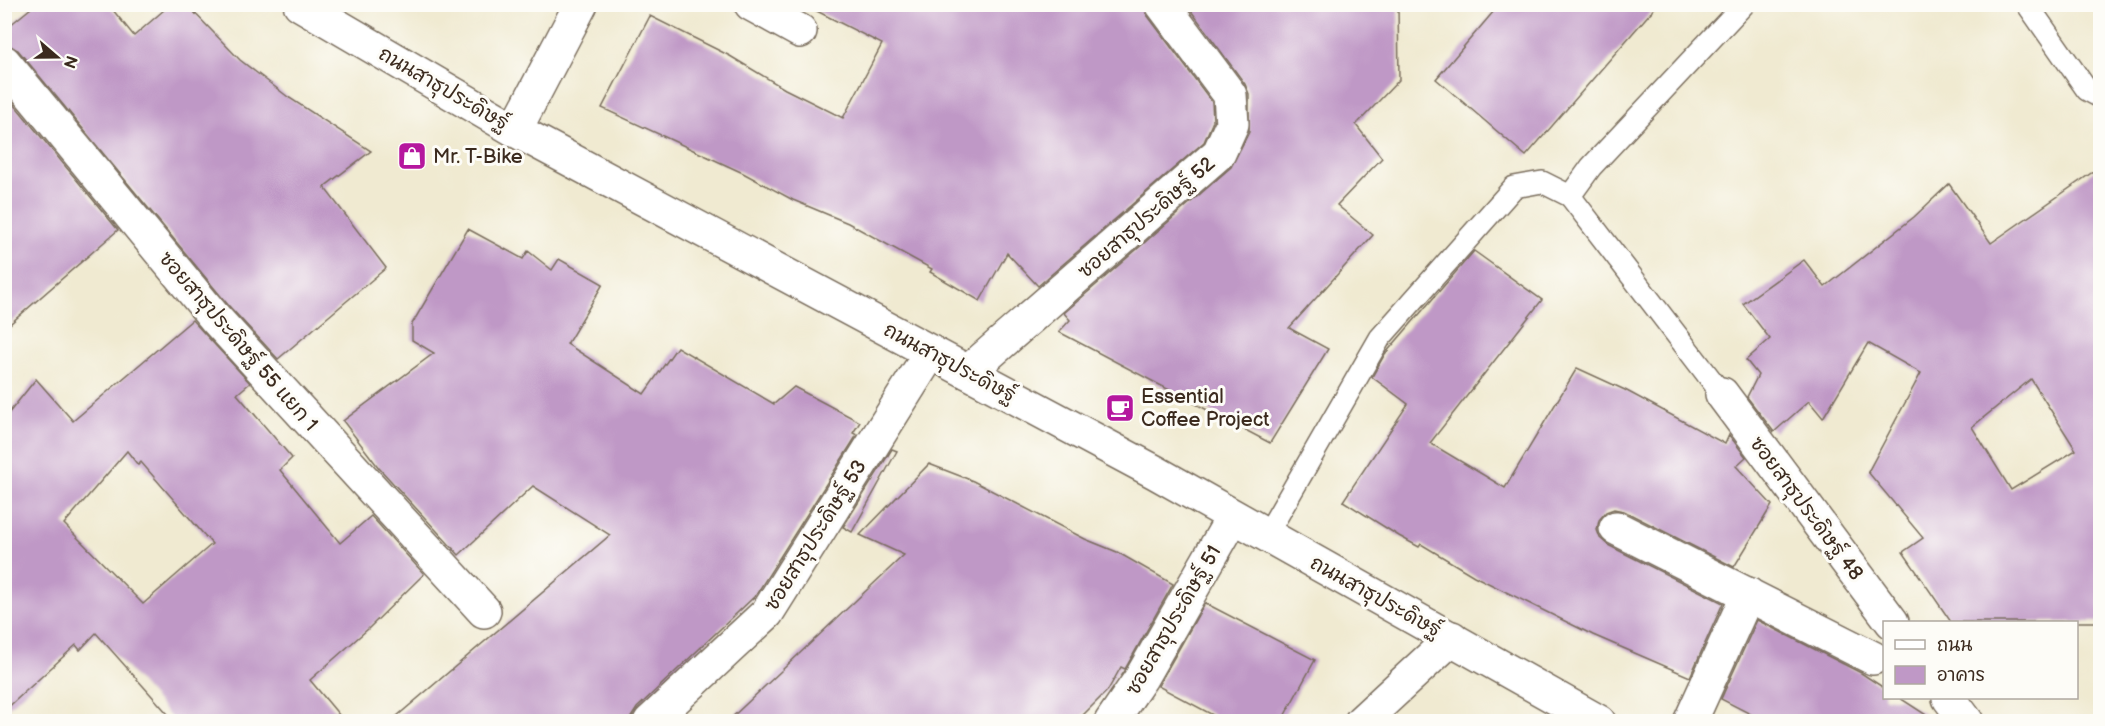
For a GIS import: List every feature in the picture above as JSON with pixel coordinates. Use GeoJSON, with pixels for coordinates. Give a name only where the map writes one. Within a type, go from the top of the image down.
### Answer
{"type":"FeatureCollection","features":[{"type":"Feature","properties":{"kind":"street","name":"ถนนสาธุประดิษฐ์"},"geometry":{"type":"LineString","coordinates":[[300,4],[515,130],[1155,472],[1599,722]]}},
{"type":"Feature","properties":{"kind":"street"},"geometry":{"type":"LineString","coordinates":[[515,130],[581,4]]}},
{"type":"Feature","properties":{"kind":"street"},"geometry":{"type":"LineString","coordinates":[[751,4],[800,31]]}},
{"type":"Feature","properties":{"kind":"street","name":"ซอยสาธุประดิษฐ์ 52"},"geometry":{"type":"LineString","coordinates":[[968,372],[1219,153],[1232,124],[1230,95],[1162,4]]}},
{"type":"Feature","properties":{"kind":"street","name":"ซอยสาธุประดิษฐ์ 55 แยก 1"},"geometry":{"type":"LineString","coordinates":[[4,62],[215,318],[484,611]]}},
{"type":"Feature","properties":{"kind":"street","name":"ซอยสาธุประดิษฐ์ 53"},"geometry":{"type":"LineString","coordinates":[[650,722],[767,613],[931,352]]}},
{"type":"Feature","properties":{"kind":"street","name":"ซอยสาธุประดิษฐ์ 48"},"geometry":{"type":"LineString","coordinates":[[1722,394],[1891,621]]}},
{"type":"Feature","properties":{"kind":"street","name":"ซอยสาธุประดิษฐ์ 51"},"geometry":{"type":"LineString","coordinates":[[1111,722],[1141,678],[1233,517]]}},
{"type":"Feature","properties":{"kind":"street"},"geometry":{"type":"LineString","coordinates":[[1616,528],[1873,658]]}},
{"type":"Feature","properties":{"kind":"street"},"geometry":{"type":"LineString","coordinates":[[1690,722],[1748,594]]}},
{"type":"Feature","properties":{"kind":"street"},"geometry":{"type":"LineString","coordinates":[[1361,722],[1452,638]]}},
{"type":"Feature","properties":{"kind":"street"},"geometry":{"type":"LineString","coordinates":[[1950,699],[1967,722]]}},
{"type":"Feature","properties":{"kind":"lane"},"geometry":{"type":"LineString","coordinates":[[1570,196],[1591,167],[1744,4]]}},
{"type":"Feature","properties":{"kind":"lane"},"geometry":{"type":"LineString","coordinates":[[2027,4],[2087,90],[2100,97]]}},
{"type":"Feature","properties":{"kind":"lane"},"geometry":{"type":"LineString","coordinates":[[1266,536],[1380,338],[1514,187],[1542,182],[1570,196],[1722,394]]}},
{"type":"Feature","properties":{"kind":"building"},"geometry":{"type":"Polygon","coordinates":[[[36,4],[108,4],[134,36],[171,4],[186,4],[240,60],[288,97],[371,151],[324,187],[386,268],[278,359],[229,306],[18,50],[4,44],[4,30],[36,4]]]}},
{"type":"Feature","properties":{"kind":"building"},"geometry":{"type":"Polygon","coordinates":[[[803,4],[1144,4],[1147,15],[1212,102],[1213,121],[1204,142],[1038,286],[1007,253],[980,301],[930,272],[932,269],[848,223],[793,200],[743,173],[602,108],[650,16],[730,56],[785,89],[843,118],[882,44],[803,4]]]}},
{"type":"Feature","properties":{"kind":"building"},"geometry":{"type":"Polygon","coordinates":[[[1186,4],[1398,4],[1399,80],[1356,125],[1382,158],[1337,205],[1373,235],[1289,328],[1328,349],[1270,443],[1059,332],[1070,320],[1064,313],[1231,167],[1249,132],[1249,94],[1245,84],[1186,4]]]}},
{"type":"Feature","properties":{"kind":"building"},"geometry":{"type":"Polygon","coordinates":[[[1500,4],[1658,4],[1526,156],[1436,79],[1500,4]]]}},
{"type":"Feature","properties":{"kind":"building"},"geometry":{"type":"Polygon","coordinates":[[[4,92],[118,230],[4,329],[4,92]]]}},
{"type":"Feature","properties":{"kind":"building"},"geometry":{"type":"Polygon","coordinates":[[[2100,167],[2100,622],[1950,621],[1903,552],[1923,538],[1868,472],[1921,373],[1868,343],[1823,418],[1809,401],[1774,432],[1747,397],[1758,375],[1746,360],[1770,339],[1743,304],[1804,260],[1825,287],[1914,217],[1949,184],[1991,243],[2100,167]],[[2031,379],[1972,427],[2011,490],[2076,450],[2031,379]]]}},
{"type":"Feature","properties":{"kind":"building"},"geometry":{"type":"Polygon","coordinates":[[[468,229],[523,259],[528,251],[552,270],[559,259],[603,284],[567,344],[644,394],[677,347],[774,404],[794,387],[860,422],[853,433],[857,435],[756,595],[637,708],[628,722],[390,722],[610,535],[533,486],[459,555],[379,468],[343,421],[434,353],[412,340],[412,324],[468,229]]]}},
{"type":"Feature","properties":{"kind":"building"},"geometry":{"type":"Polygon","coordinates":[[[1474,251],[1542,300],[1430,443],[1505,488],[1577,368],[1625,390],[1725,444],[1729,435],[1746,457],[1736,466],[1772,505],[1734,567],[1624,511],[1614,509],[1606,512],[1599,520],[1597,530],[1600,538],[1608,545],[1723,603],[1690,677],[1593,635],[1474,576],[1421,544],[1419,547],[1399,536],[1343,501],[1408,404],[1372,377],[1385,354],[1474,251]]]}},
{"type":"Feature","properties":{"kind":"building"},"geometry":{"type":"Polygon","coordinates":[[[192,320],[250,383],[237,394],[292,458],[280,470],[340,543],[371,516],[424,574],[368,629],[310,680],[345,722],[175,722],[96,633],[80,650],[76,645],[4,711],[4,419],[36,379],[73,421],[192,320]],[[127,451],[64,524],[143,604],[212,544],[141,462],[138,465],[127,451]]]}},
{"type":"Feature","properties":{"kind":"building"},"geometry":{"type":"Polygon","coordinates":[[[892,449],[897,451],[852,532],[843,527],[892,449]]]}},
{"type":"Feature","properties":{"kind":"building"},"geometry":{"type":"Polygon","coordinates":[[[929,464],[973,481],[1085,539],[1117,552],[1173,584],[1125,669],[1121,667],[1108,690],[1076,722],[727,722],[904,555],[860,535],[929,464]]]}},
{"type":"Feature","properties":{"kind":"building"},"geometry":{"type":"Polygon","coordinates":[[[1205,603],[1315,660],[1281,722],[1226,722],[1158,686],[1205,603]]]}},
{"type":"Feature","properties":{"kind":"building"},"geometry":{"type":"Polygon","coordinates":[[[1757,620],[1861,673],[1883,687],[1883,699],[1902,699],[1937,722],[1766,722],[1721,699],[1757,620]]]}},
{"type":"Feature","properties":{"kind":"place","name":"Mr. T-Bike"},"geometry":{"type":"Point","coordinates":[412,156]}},
{"type":"Feature","properties":{"kind":"place","name":"Essential Coffee Project"},"geometry":{"type":"Point","coordinates":[1120,408]}}]}
